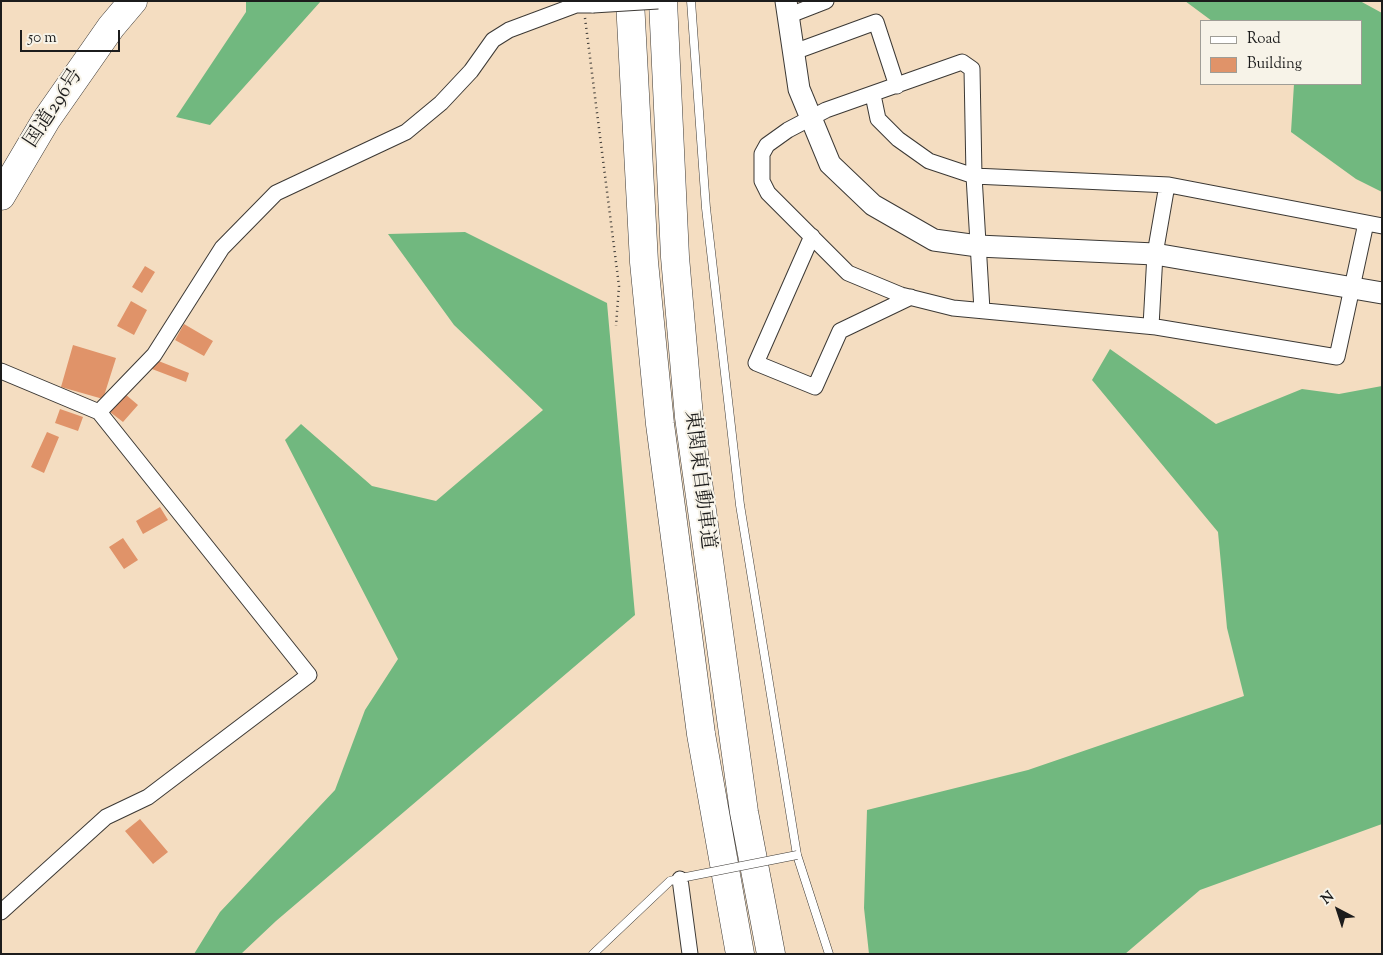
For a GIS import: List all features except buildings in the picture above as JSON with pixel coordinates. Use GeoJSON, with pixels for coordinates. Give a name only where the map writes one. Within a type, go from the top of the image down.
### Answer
{"type":"FeatureCollection","features":[{"type":"Feature","properties":{"kind":"highway","name":"国道296号"},"geometry":{"type":"LineString","coordinates":[[1,196],[46,120],[84,64],[133,1]]}},
{"type":"Feature","properties":{"kind":"highway","name":"東関東自動車道"},"geometry":{"type":"LineString","coordinates":[[630,1],[644,262],[660,424],[701,734],[740,954]]}},
{"type":"Feature","properties":{"kind":"highway","name":"東関東自動車道"},"geometry":{"type":"LineString","coordinates":[[663,1],[674,247],[689,417],[744,812],[771,954]]}},
{"type":"Feature","properties":{"kind":"highway"},"geometry":{"type":"LineString","coordinates":[[731,726],[788,954]]}},
{"type":"Feature","properties":{"kind":"street"},"geometry":{"type":"LineString","coordinates":[[99,412],[154,354],[222,248],[276,193],[406,132],[441,104],[471,72],[493,40],[509,30],[581,4],[658,1]]}},
{"type":"Feature","properties":{"kind":"street"},"geometry":{"type":"LineString","coordinates":[[826,1],[788,8],[800,89],[830,164],[872,205],[934,240],[978,246],[1155,254],[1382,293]]}},
{"type":"Feature","properties":{"kind":"street"},"geometry":{"type":"LineString","coordinates":[[794,52],[876,22],[897,86]]}},
{"type":"Feature","properties":{"kind":"street"},"geometry":{"type":"LineString","coordinates":[[982,310],[974,176],[972,69],[962,62],[826,110],[767,145],[762,154],[762,181],[768,193],[848,273],[911,297],[953,308],[1151,326],[1337,357],[1366,223]]}},
{"type":"Feature","properties":{"kind":"street"},"geometry":{"type":"LineString","coordinates":[[873,95],[878,119],[898,139],[929,161],[974,176],[1167,185],[1382,226]]}},
{"type":"Feature","properties":{"kind":"street"},"geometry":{"type":"LineString","coordinates":[[1151,326],[1155,254],[1167,185]]}},
{"type":"Feature","properties":{"kind":"street"},"geometry":{"type":"LineString","coordinates":[[812,236],[756,363],[816,387],[840,331],[911,297]]}},
{"type":"Feature","properties":{"kind":"street"},"geometry":{"type":"LineString","coordinates":[[1,371],[99,412],[309,675],[148,797],[106,817],[1,912]]}},
{"type":"Feature","properties":{"kind":"street"},"geometry":{"type":"LineString","coordinates":[[683,878],[690,954]]}},
{"type":"Feature","properties":{"kind":"lane"},"geometry":{"type":"LineString","coordinates":[[691,1],[706,208],[740,505],[797,856],[830,954]]}},
{"type":"Feature","properties":{"kind":"lane"},"geometry":{"type":"LineString","coordinates":[[593,954],[670,882],[797,856]]}},
{"type":"Feature","properties":{"kind":"path"},"geometry":{"type":"LineString","coordinates":[[581,4],[619,286],[616,326]]}},
{"type":"Feature","properties":{"kind":"green space"},"geometry":{"type":"Polygon","coordinates":[[[246,1],[321,1],[210,125],[176,117],[246,12],[246,1]]]}},
{"type":"Feature","properties":{"kind":"green space"},"geometry":{"type":"Polygon","coordinates":[[[1185,1],[1360,1],[1382,13],[1382,192],[1356,179],[1291,132],[1294,85],[1363,85],[1363,20],[1211,20],[1185,1]]]}},
{"type":"Feature","properties":{"kind":"green space"},"geometry":{"type":"Polygon","coordinates":[[[465,232],[607,303],[635,615],[276,921],[241,954],[194,954],[220,912],[335,790],[365,710],[398,659],[285,440],[301,424],[372,486],[436,501],[543,410],[454,325],[388,234],[465,232]]]}},
{"type":"Feature","properties":{"kind":"green space"},"geometry":{"type":"Polygon","coordinates":[[[1110,349],[1216,424],[1302,389],[1339,394],[1382,386],[1382,824],[1200,890],[1125,954],[869,954],[864,908],[867,810],[1028,770],[1244,696],[1227,628],[1218,532],[1092,380],[1110,349]]]}}]}
